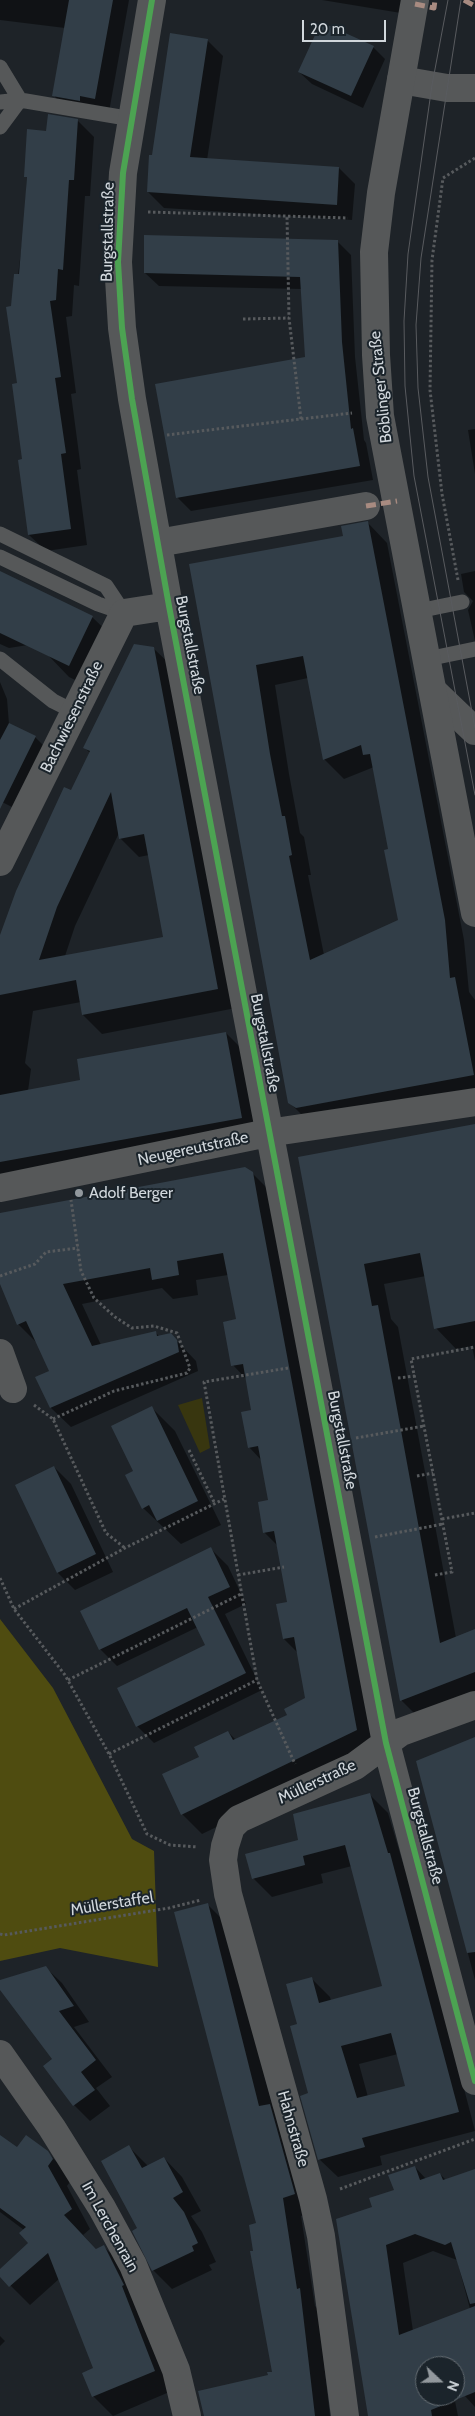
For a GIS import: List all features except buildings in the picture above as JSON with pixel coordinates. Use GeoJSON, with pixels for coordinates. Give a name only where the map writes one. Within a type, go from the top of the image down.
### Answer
{"type":"FeatureCollection","features":[{"type":"Feature","properties":{"kind":"street","name":"Burgstallstraße"},"geometry":{"type":"LineString","coordinates":[[152,0],[123,173],[118,262],[122,328],[169,606],[268,1133],[386,1743],[475,2081]]}},
{"type":"Feature","properties":{"kind":"street","name":"Böblinger Straße"},"geometry":{"type":"LineString","coordinates":[[415,0],[374,252],[373,307],[380,416],[475,913]]}},
{"type":"Feature","properties":{"kind":"street"},"geometry":{"type":"LineString","coordinates":[[401,80],[447,88],[475,88]]}},
{"type":"Feature","properties":{"kind":"street"},"geometry":{"type":"LineString","coordinates":[[158,543],[366,506]]}},
{"type":"Feature","properties":{"kind":"street"},"geometry":{"type":"LineString","coordinates":[[124,613],[169,606]]}},
{"type":"Feature","properties":{"kind":"street","name":"Bachwiesenstraße"},"geometry":{"type":"LineString","coordinates":[[0,862],[124,613]]}},
{"type":"Feature","properties":{"kind":"street"},"geometry":{"type":"LineString","coordinates":[[434,692],[475,731]]}},
{"type":"Feature","properties":{"kind":"street","name":"Neugereutstraße"},"geometry":{"type":"LineString","coordinates":[[0,1188],[268,1133],[475,1102]]}},
{"type":"Feature","properties":{"kind":"street"},"geometry":{"type":"LineString","coordinates":[[0,1353],[13,1390]]}},
{"type":"Feature","properties":{"kind":"street","name":"Müllerstraße"},"geometry":{"type":"LineString","coordinates":[[225,1846],[231,1827],[239,1818],[355,1766],[401,1732],[475,1705]]}},
{"type":"Feature","properties":{"kind":"street","name":"Hahnstraße"},"geometry":{"type":"LineString","coordinates":[[225,1846],[223,1860],[228,1894],[313,2199],[321,2236],[345,2416]]}},
{"type":"Feature","properties":{"kind":"street","name":"Im Lerchenrain"},"geometry":{"type":"LineString","coordinates":[[0,2054],[52,2128],[102,2208],[133,2265],[176,2370],[187,2416]]}},
{"type":"Feature","properties":{"kind":"lane"},"geometry":{"type":"LineString","coordinates":[[0,67],[20,100]]}},
{"type":"Feature","properties":{"kind":"lane"},"geometry":{"type":"LineString","coordinates":[[0,102],[20,100],[132,118]]}},
{"type":"Feature","properties":{"kind":"lane"},"geometry":{"type":"LineString","coordinates":[[0,127],[20,100]]}},
{"type":"Feature","properties":{"kind":"lane"},"geometry":{"type":"LineString","coordinates":[[0,534],[106,586],[124,613]]}},
{"type":"Feature","properties":{"kind":"lane"},"geometry":{"type":"LineString","coordinates":[[0,557],[98,604],[124,613]]}},
{"type":"Feature","properties":{"kind":"lane"},"geometry":{"type":"LineString","coordinates":[[418,611],[462,602]]}},
{"type":"Feature","properties":{"kind":"lane"},"geometry":{"type":"LineString","coordinates":[[427,659],[475,649]]}},
{"type":"Feature","properties":{"kind":"lane"},"geometry":{"type":"LineString","coordinates":[[0,660],[53,701],[75,712]]}},
{"type":"Feature","properties":{"kind":"path"},"geometry":{"type":"LineString","coordinates":[[462,602],[442,494],[430,390],[431,280],[443,178],[475,158]]}},
{"type":"Feature","properties":{"kind":"path"},"geometry":{"type":"LineString","coordinates":[[121,211],[348,218]]}},
{"type":"Feature","properties":{"kind":"path"},"geometry":{"type":"LineString","coordinates":[[287,216],[289,318],[301,420]]}},
{"type":"Feature","properties":{"kind":"path"},"geometry":{"type":"LineString","coordinates":[[243,319],[289,318]]}},
{"type":"Feature","properties":{"kind":"path"},"geometry":{"type":"LineString","coordinates":[[140,439],[353,413]]}},
{"type":"Feature","properties":{"kind":"path"},"geometry":{"type":"LineString","coordinates":[[53,1419],[114,1391],[188,1373],[190,1368],[177,1333],[154,1326],[132,1328],[115,1317],[94,1298],[80,1271],[67,1174]]}},
{"type":"Feature","properties":{"kind":"path"},"geometry":{"type":"LineString","coordinates":[[0,1276],[35,1264],[46,1252],[78,1248]]}},
{"type":"Feature","properties":{"kind":"path"},"geometry":{"type":"LineString","coordinates":[[435,1575],[452,1572],[411,1359],[475,1347]]}},
{"type":"Feature","properties":{"kind":"path"},"geometry":{"type":"LineString","coordinates":[[306,1788],[257,1680],[204,1382],[313,1363]]}},
{"type":"Feature","properties":{"kind":"path"},"geometry":{"type":"LineString","coordinates":[[398,1378],[415,1376]]}},
{"type":"Feature","properties":{"kind":"path"},"geometry":{"type":"LineString","coordinates":[[13,1390],[53,1419],[106,1533],[125,1548]]}},
{"type":"Feature","properties":{"kind":"path"},"geometry":{"type":"LineString","coordinates":[[328,1442],[424,1426]]}},
{"type":"Feature","properties":{"kind":"path"},"geometry":{"type":"LineString","coordinates":[[189,1450],[215,1504]]}},
{"type":"Feature","properties":{"kind":"path"},"geometry":{"type":"LineString","coordinates":[[417,1476],[433,1473]]}},
{"type":"Feature","properties":{"kind":"path"},"geometry":{"type":"LineString","coordinates":[[14,1609],[125,1548],[224,1499]]}},
{"type":"Feature","properties":{"kind":"path"},"geometry":{"type":"LineString","coordinates":[[442,1519],[475,1513]]}},
{"type":"Feature","properties":{"kind":"path"},"geometry":{"type":"LineString","coordinates":[[347,1542],[443,1524]]}},
{"type":"Feature","properties":{"kind":"path"},"geometry":{"type":"LineString","coordinates":[[238,1575],[284,1567]]}},
{"type":"Feature","properties":{"kind":"path"},"geometry":{"type":"LineString","coordinates":[[0,1578],[14,1609],[68,1680],[109,1754],[147,1834],[170,1845],[188,1847]]}},
{"type":"Feature","properties":{"kind":"path"},"geometry":{"type":"LineString","coordinates":[[68,1680],[241,1594]]}},
{"type":"Feature","properties":{"kind":"path"},"geometry":{"type":"LineString","coordinates":[[109,1754],[257,1680]]}},
{"type":"Feature","properties":{"kind":"path"},"geometry":{"type":"LineString","coordinates":[[313,2199],[475,2139]]}},
{"type":"Feature","properties":{"kind":"shaded area"},"geometry":{"type":"Polygon","coordinates":[[[202,1398],[210,1448],[200,1453],[178,1405],[202,1398]]]}},
{"type":"Feature","properties":{"kind":"shaded area"},"geometry":{"type":"Polygon","coordinates":[[[0,1619],[53,1688],[132,1839],[154,1851],[158,1967],[60,1948],[0,1961],[0,1619]]]}},
{"type":"Feature","properties":{"kind":"tram line"},"geometry":{"type":"LineString","coordinates":[[448,0],[432,85],[408,254],[404,321],[405,386],[414,476],[475,795]]}},
{"type":"Feature","properties":{"kind":"tram line"},"geometry":{"type":"LineString","coordinates":[[461,0],[421,258],[416,325],[418,388],[428,477],[475,728]]}},
{"type":"Feature","properties":{"kind":"marked path"},"geometry":{"type":"LineString","coordinates":[[415,4],[434,8],[435,0]]}},
{"type":"Feature","properties":{"kind":"marked path"},"geometry":{"type":"LineString","coordinates":[[464,0],[473,5],[474,0]]}},
{"type":"Feature","properties":{"kind":"marked path"},"geometry":{"type":"LineString","coordinates":[[366,506],[397,501]]}},
{"type":"Feature","properties":{"kind":"cycle path"},"geometry":{"type":"LineString","coordinates":[[152,0],[123,173],[118,262],[122,328],[132,399],[169,606],[386,1743],[475,2081]]}},
{"type":"Feature","properties":{"kind":"place","name":"Adolf Berger"},"geometry":{"type":"Point","coordinates":[79,1193]}}]}
